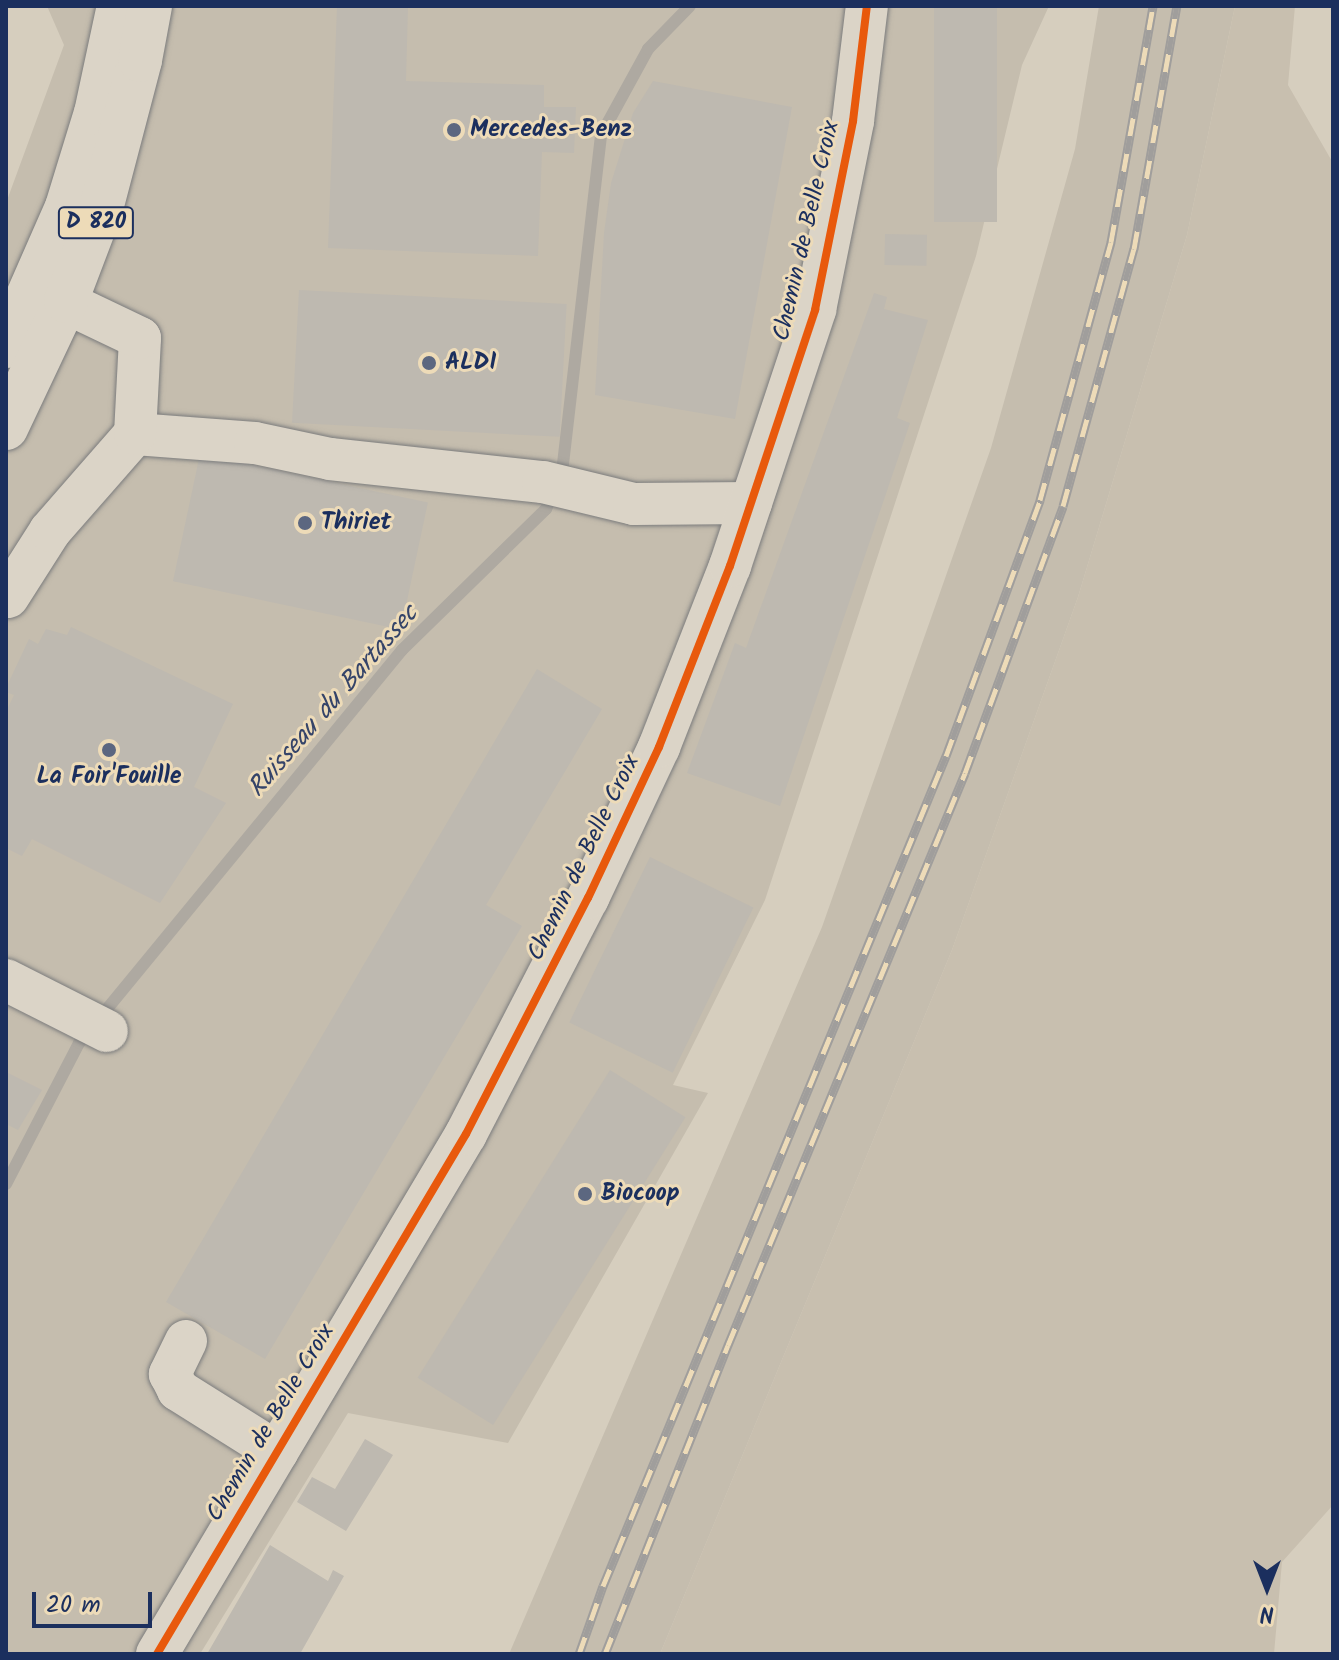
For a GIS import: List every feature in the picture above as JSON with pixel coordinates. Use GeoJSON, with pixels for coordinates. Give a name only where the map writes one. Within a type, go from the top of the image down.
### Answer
{"type":"FeatureCollection","features":[{"type":"Feature","properties":{"kind":"main road","name":"D 820"},"geometry":{"type":"LineString","coordinates":[[6,428],[50,294],[67,207],[92,126],[119,6]]}},
{"type":"Feature","properties":{"kind":"main road","name":"D 820"},"geometry":{"type":"LineString","coordinates":[[6,346],[50,294],[101,209],[140,60],[150,6]]}},
{"type":"Feature","properties":{"kind":"street","name":"Chemin de Belle Croix"},"geometry":{"type":"LineString","coordinates":[[157,1654],[466,1134],[588,898],[659,747],[751,503],[815,310],[853,121],[867,6]]}},
{"type":"Feature","properties":{"kind":"street"},"geometry":{"type":"LineString","coordinates":[[8,597],[50,531],[135,434],[140,338],[50,294]]}},
{"type":"Feature","properties":{"kind":"street"},"geometry":{"type":"LineString","coordinates":[[135,434],[255,443],[330,459],[557,486],[634,504],[751,503]]}},
{"type":"Feature","properties":{"kind":"street"},"geometry":{"type":"LineString","coordinates":[[6,980],[93,1024]]}},
{"type":"Feature","properties":{"kind":"street"},"geometry":{"type":"LineString","coordinates":[[186,1341],[170,1374],[178,1390],[277,1452]]}},
{"type":"Feature","properties":{"kind":"shaded area"},"geometry":{"type":"Polygon","coordinates":[[[47,6],[1049,6],[1022,65],[976,256],[765,900],[673,1085],[708,1093],[508,1443],[348,1413],[200,1654],[6,1654],[6,203],[64,45],[47,6]]]}},
{"type":"Feature","properties":{"kind":"shaded area"},"geometry":{"type":"Polygon","coordinates":[[[1099,6],[1235,6],[1187,235],[1078,597],[952,950],[660,1654],[509,1654],[822,927],[991,448],[1075,149],[1099,6]]]}},
{"type":"Feature","properties":{"kind":"shaded area"},"geometry":{"type":"Polygon","coordinates":[[[1235,6],[1295,6],[1288,85],[1333,163],[1333,1505],[1282,1562],[1274,1654],[660,1654],[952,950],[1078,597],[1187,235],[1235,6]]]}},
{"type":"Feature","properties":{"kind":"building","name":"Mercedes-Benz"},"geometry":{"type":"Polygon","coordinates":[[[337,6],[408,7],[406,81],[544,85],[544,107],[576,107],[574,153],[542,152],[538,256],[328,248],[337,6]]]}},
{"type":"Feature","properties":{"kind":"building"},"geometry":{"type":"Polygon","coordinates":[[[934,6],[997,6],[997,222],[934,222],[934,6]]]}},
{"type":"Feature","properties":{"kind":"building"},"geometry":{"type":"Polygon","coordinates":[[[653,81],[792,107],[735,419],[595,395],[604,233],[611,183],[633,113],[653,81]]]}},
{"type":"Feature","properties":{"kind":"building"},"geometry":{"type":"Polygon","coordinates":[[[885,234],[927,235],[926,266],[884,265],[885,234]]]}},
{"type":"Feature","properties":{"kind":"building","name":"ALDI"},"geometry":{"type":"Polygon","coordinates":[[[299,290],[567,304],[560,437],[292,423],[299,290]]]}},
{"type":"Feature","properties":{"kind":"building"},"geometry":{"type":"Polygon","coordinates":[[[874,293],[887,297],[884,309],[928,320],[897,418],[910,423],[780,806],[687,773],[735,643],[746,648],[874,293]]]}},
{"type":"Feature","properties":{"kind":"building","name":"Thiriet"},"geometry":{"type":"Polygon","coordinates":[[[200,454],[428,502],[401,630],[173,581],[200,454]]]}},
{"type":"Feature","properties":{"kind":"building","name":"La Foir'Fouille"},"geometry":{"type":"Polygon","coordinates":[[[71,627],[233,704],[194,787],[226,803],[160,903],[32,839],[22,856],[6,848],[6,712],[14,695],[6,692],[6,688],[29,639],[38,644],[46,629],[67,635],[71,627]]]}},
{"type":"Feature","properties":{"kind":"building"},"geometry":{"type":"Polygon","coordinates":[[[537,669],[602,709],[486,905],[522,926],[265,1359],[166,1302],[537,669]]]}},
{"type":"Feature","properties":{"kind":"building"},"geometry":{"type":"Polygon","coordinates":[[[650,857],[753,907],[673,1073],[569,1022],[650,857]]]}},
{"type":"Feature","properties":{"kind":"building","name":"Biocoop"},"geometry":{"type":"Polygon","coordinates":[[[610,1070],[685,1117],[493,1425],[418,1378],[610,1070]]]}},
{"type":"Feature","properties":{"kind":"building"},"geometry":{"type":"Polygon","coordinates":[[[6,1072],[42,1090],[18,1130],[6,1124],[6,1072]]]}},
{"type":"Feature","properties":{"kind":"building"},"geometry":{"type":"Polygon","coordinates":[[[365,1439],[393,1455],[346,1531],[297,1502],[312,1477],[335,1489],[365,1439]]]}},
{"type":"Feature","properties":{"kind":"building"},"geometry":{"type":"Polygon","coordinates":[[[270,1545],[328,1581],[333,1570],[344,1576],[300,1654],[207,1654],[270,1545]]]}},
{"type":"Feature","properties":{"kind":"waterway","name":"Ruisseau du Bartassec"},"geometry":{"type":"LineString","coordinates":[[6,1184],[79,1043],[402,650],[546,509],[563,464],[601,135],[648,49],[690,6]]}},
{"type":"Feature","properties":{"kind":"railway"},"geometry":{"type":"LineString","coordinates":[[579,1654],[603,1586],[946,756],[1040,500],[1111,242],[1153,6]]}},
{"type":"Feature","properties":{"kind":"railway"},"geometry":{"type":"LineString","coordinates":[[605,1654],[728,1345],[965,773],[1063,506],[1134,249],[1177,6]]}},
{"type":"Feature","properties":{"kind":"cycle path"},"geometry":{"type":"LineString","coordinates":[[157,1654],[466,1134],[588,898],[659,747],[730,566],[815,310],[853,121],[867,6]]}},
{"type":"Feature","properties":{"kind":"place","name":"Mercedes-Benz"},"geometry":{"type":"Point","coordinates":[454,130]}},
{"type":"Feature","properties":{"kind":"place","name":"ALDI"},"geometry":{"type":"Point","coordinates":[429,363]}},
{"type":"Feature","properties":{"kind":"place","name":"Thiriet"},"geometry":{"type":"Point","coordinates":[305,523]}},
{"type":"Feature","properties":{"kind":"place","name":"La Foir'Fouille"},"geometry":{"type":"Point","coordinates":[109,750]}},
{"type":"Feature","properties":{"kind":"place","name":"Biocoop"},"geometry":{"type":"Point","coordinates":[585,1194]}}]}
